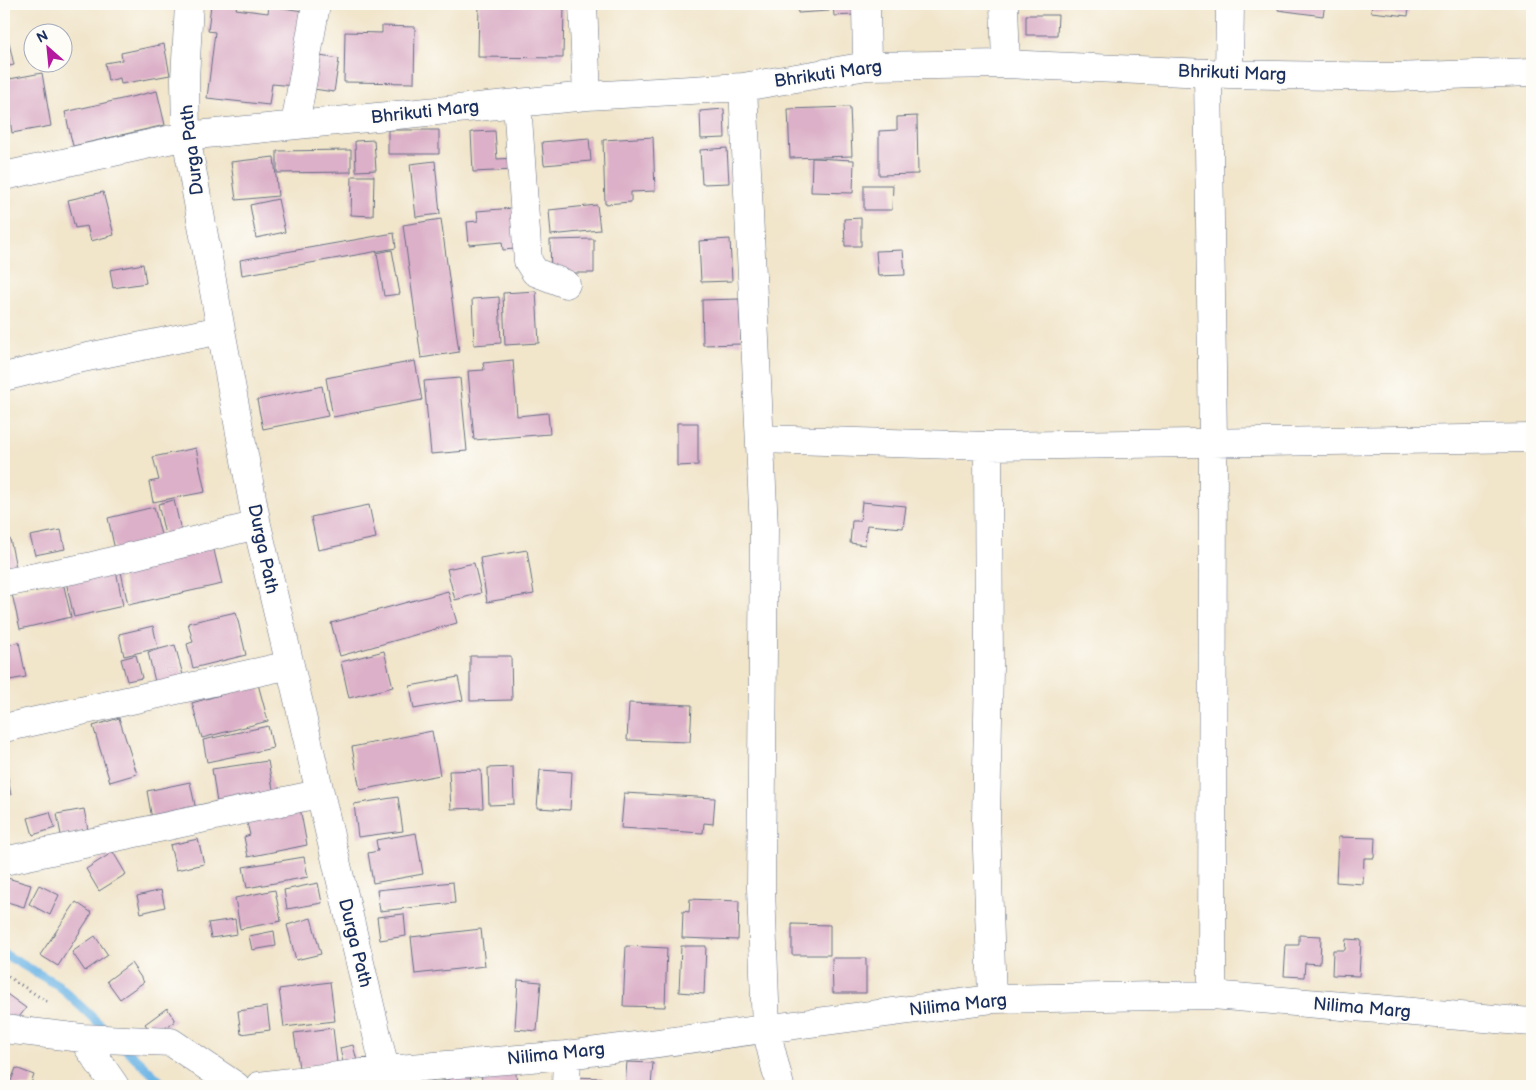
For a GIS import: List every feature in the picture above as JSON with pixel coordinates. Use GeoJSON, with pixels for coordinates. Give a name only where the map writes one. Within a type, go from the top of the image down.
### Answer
{"type":"FeatureCollection","features":[{"type":"Feature","properties":{"kind":"street","name":"Durga Path"},"geometry":{"type":"LineString","coordinates":[[189,4],[185,79],[186,136],[221,330],[257,525],[318,794],[387,1078]]}},
{"type":"Feature","properties":{"kind":"street"},"geometry":{"type":"LineString","coordinates":[[295,125],[316,4]]}},
{"type":"Feature","properties":{"kind":"street"},"geometry":{"type":"LineString","coordinates":[[583,4],[587,96]]}},
{"type":"Feature","properties":{"kind":"street"},"geometry":{"type":"LineString","coordinates":[[866,4],[867,66]]}},
{"type":"Feature","properties":{"kind":"street"},"geometry":{"type":"LineString","coordinates":[[1004,4],[1006,64]]}},
{"type":"Feature","properties":{"kind":"street"},"geometry":{"type":"LineString","coordinates":[[1212,995],[1213,442],[1218,74],[1230,4]]}},
{"type":"Feature","properties":{"kind":"street","name":"Bhrikuti Marg"},"geometry":{"type":"LineString","coordinates":[[4,176],[186,136],[587,96],[743,87],[867,66],[1006,64],[1218,74],[1394,77],[1532,72]]}},
{"type":"Feature","properties":{"kind":"street"},"geometry":{"type":"LineString","coordinates":[[743,87],[764,528],[761,878],[766,1029],[780,1086]]}},
{"type":"Feature","properties":{"kind":"street"},"geometry":{"type":"LineString","coordinates":[[517,103],[528,261],[535,272],[566,284]]}},
{"type":"Feature","properties":{"kind":"street"},"geometry":{"type":"LineString","coordinates":[[4,376],[221,330]]}},
{"type":"Feature","properties":{"kind":"street"},"geometry":{"type":"LineString","coordinates":[[760,440],[988,446],[1532,438]]}},
{"type":"Feature","properties":{"kind":"street"},"geometry":{"type":"LineString","coordinates":[[988,446],[989,668],[986,820],[992,999]]}},
{"type":"Feature","properties":{"kind":"street"},"geometry":{"type":"LineString","coordinates":[[4,583],[88,567],[257,525]]}},
{"type":"Feature","properties":{"kind":"street"},"geometry":{"type":"LineString","coordinates":[[4,728],[290,666]]}},
{"type":"Feature","properties":{"kind":"street"},"geometry":{"type":"LineString","coordinates":[[4,861],[318,794]]}},
{"type":"Feature","properties":{"kind":"street","name":"Nilima Marg"},"geometry":{"type":"LineString","coordinates":[[259,1086],[387,1078],[992,999],[1212,995],[1532,1022]]}},
{"type":"Feature","properties":{"kind":"street"},"geometry":{"type":"LineString","coordinates":[[4,1029],[82,1038],[172,1042],[236,1086]]}},
{"type":"Feature","properties":{"kind":"street"},"geometry":{"type":"LineString","coordinates":[[82,1038],[115,1086]]}},
{"type":"Feature","properties":{"kind":"street"},"geometry":{"type":"LineString","coordinates":[[566,1086],[567,1054]]}},
{"type":"Feature","properties":{"kind":"building"},"geometry":{"type":"Polygon","coordinates":[[[211,4],[237,4],[236,9],[268,13],[269,6],[303,11],[294,86],[272,84],[269,105],[207,98],[215,32],[208,31],[211,4]]]}},
{"type":"Feature","properties":{"kind":"building"},"geometry":{"type":"Polygon","coordinates":[[[479,4],[564,4],[563,58],[478,57],[479,4]]]}},
{"type":"Feature","properties":{"kind":"building"},"geometry":{"type":"Polygon","coordinates":[[[797,4],[829,4],[829,11],[798,13],[797,4]]]}},
{"type":"Feature","properties":{"kind":"building"},"geometry":{"type":"Polygon","coordinates":[[[833,4],[852,4],[853,15],[834,16],[833,4]]]}},
{"type":"Feature","properties":{"kind":"building"},"geometry":{"type":"Polygon","coordinates":[[[1279,4],[1325,4],[1323,16],[1278,10],[1279,4]]]}},
{"type":"Feature","properties":{"kind":"building"},"geometry":{"type":"Polygon","coordinates":[[[1372,4],[1409,4],[1408,16],[1371,12],[1372,4]]]}},
{"type":"Feature","properties":{"kind":"building"},"geometry":{"type":"Polygon","coordinates":[[[1026,15],[1058,15],[1057,35],[1026,35],[1026,15]]]}},
{"type":"Feature","properties":{"kind":"building"},"geometry":{"type":"Polygon","coordinates":[[[4,21],[14,65],[4,67],[4,21]]]}},
{"type":"Feature","properties":{"kind":"building"},"geometry":{"type":"Polygon","coordinates":[[[382,26],[415,27],[414,83],[344,82],[345,32],[382,33],[382,26]]]}},
{"type":"Feature","properties":{"kind":"building"},"geometry":{"type":"Polygon","coordinates":[[[164,44],[170,75],[121,84],[120,78],[108,81],[105,63],[122,60],[121,53],[164,44]]]}},
{"type":"Feature","properties":{"kind":"building"},"geometry":{"type":"Polygon","coordinates":[[[313,55],[339,59],[334,92],[307,88],[313,55]]]}},
{"type":"Feature","properties":{"kind":"building"},"geometry":{"type":"Polygon","coordinates":[[[42,73],[51,126],[12,133],[4,80],[42,73]]]}},
{"type":"Feature","properties":{"kind":"building"},"geometry":{"type":"Polygon","coordinates":[[[157,91],[165,125],[73,146],[65,112],[157,91]]]}},
{"type":"Feature","properties":{"kind":"building"},"geometry":{"type":"Polygon","coordinates":[[[850,107],[852,156],[790,158],[788,109],[850,107]]]}},
{"type":"Feature","properties":{"kind":"building"},"geometry":{"type":"Polygon","coordinates":[[[724,109],[725,138],[701,139],[700,111],[724,109]]]}},
{"type":"Feature","properties":{"kind":"building"},"geometry":{"type":"Polygon","coordinates":[[[917,116],[918,174],[879,175],[879,131],[897,130],[897,117],[917,116]]]}},
{"type":"Feature","properties":{"kind":"building"},"geometry":{"type":"Polygon","coordinates":[[[388,130],[439,130],[439,154],[388,154],[388,130]]]}},
{"type":"Feature","properties":{"kind":"building"},"geometry":{"type":"Polygon","coordinates":[[[495,131],[497,159],[515,158],[516,170],[473,172],[471,132],[495,131]]]}},
{"type":"Feature","properties":{"kind":"building"},"geometry":{"type":"Polygon","coordinates":[[[653,137],[655,191],[631,192],[631,202],[605,204],[603,140],[653,137]]]}},
{"type":"Feature","properties":{"kind":"building"},"geometry":{"type":"Polygon","coordinates":[[[589,138],[591,161],[544,165],[542,142],[589,138]]]}},
{"type":"Feature","properties":{"kind":"building"},"geometry":{"type":"Polygon","coordinates":[[[374,140],[376,170],[356,171],[355,141],[374,140]]]}},
{"type":"Feature","properties":{"kind":"building"},"geometry":{"type":"Polygon","coordinates":[[[727,148],[729,183],[702,184],[700,150],[727,148]]]}},
{"type":"Feature","properties":{"kind":"building"},"geometry":{"type":"Polygon","coordinates":[[[351,150],[351,172],[277,173],[277,151],[351,150]]]}},
{"type":"Feature","properties":{"kind":"building"},"geometry":{"type":"Polygon","coordinates":[[[274,157],[278,196],[236,200],[231,162],[274,157]]]}},
{"type":"Feature","properties":{"kind":"building"},"geometry":{"type":"Polygon","coordinates":[[[812,158],[854,160],[853,193],[811,192],[812,158]]]}},
{"type":"Feature","properties":{"kind":"building"},"geometry":{"type":"Polygon","coordinates":[[[435,161],[440,214],[416,217],[410,164],[435,161]]]}},
{"type":"Feature","properties":{"kind":"building"},"geometry":{"type":"Polygon","coordinates":[[[352,176],[374,176],[373,216],[351,215],[352,176]]]}},
{"type":"Feature","properties":{"kind":"building"},"geometry":{"type":"Polygon","coordinates":[[[864,185],[893,185],[892,210],[864,210],[864,185]]]}},
{"type":"Feature","properties":{"kind":"building"},"geometry":{"type":"Polygon","coordinates":[[[103,192],[114,235],[91,241],[87,226],[75,228],[68,200],[103,192]]]}},
{"type":"Feature","properties":{"kind":"building"},"geometry":{"type":"Polygon","coordinates":[[[278,199],[285,232],[256,238],[250,205],[278,199]]]}},
{"type":"Feature","properties":{"kind":"building"},"geometry":{"type":"Polygon","coordinates":[[[597,205],[600,230],[551,235],[549,210],[597,205]]]}},
{"type":"Feature","properties":{"kind":"building"},"geometry":{"type":"Polygon","coordinates":[[[513,208],[526,248],[503,250],[502,242],[469,245],[467,222],[478,221],[477,211],[513,208]]]}},
{"type":"Feature","properties":{"kind":"building"},"geometry":{"type":"Polygon","coordinates":[[[861,218],[861,246],[845,246],[844,219],[861,218]]]}},
{"type":"Feature","properties":{"kind":"building"},"geometry":{"type":"Polygon","coordinates":[[[441,219],[459,352],[421,358],[403,225],[441,219]]]}},
{"type":"Feature","properties":{"kind":"building"},"geometry":{"type":"Polygon","coordinates":[[[394,233],[396,248],[242,275],[240,260],[394,233]]]}},
{"type":"Feature","properties":{"kind":"building"},"geometry":{"type":"Polygon","coordinates":[[[594,239],[594,273],[551,273],[550,240],[594,239]]]}},
{"type":"Feature","properties":{"kind":"building"},"geometry":{"type":"Polygon","coordinates":[[[730,239],[732,281],[701,282],[699,241],[730,239]]]}},
{"type":"Feature","properties":{"kind":"building"},"geometry":{"type":"Polygon","coordinates":[[[392,250],[400,294],[384,296],[377,253],[392,250]]]}},
{"type":"Feature","properties":{"kind":"building"},"geometry":{"type":"Polygon","coordinates":[[[903,250],[905,275],[878,276],[876,251],[903,250]]]}},
{"type":"Feature","properties":{"kind":"building"},"geometry":{"type":"Polygon","coordinates":[[[143,264],[146,283],[113,288],[110,270],[143,264]]]}},
{"type":"Feature","properties":{"kind":"building"},"geometry":{"type":"Polygon","coordinates":[[[536,291],[539,343],[505,345],[503,293],[536,291]]]}},
{"type":"Feature","properties":{"kind":"building"},"geometry":{"type":"Polygon","coordinates":[[[499,297],[501,343],[474,345],[472,299],[499,297]]]}},
{"type":"Feature","properties":{"kind":"building"},"geometry":{"type":"Polygon","coordinates":[[[739,299],[741,344],[703,345],[702,300],[739,299]]]}},
{"type":"Feature","properties":{"kind":"building"},"geometry":{"type":"Polygon","coordinates":[[[513,360],[517,416],[548,413],[550,434],[474,440],[468,371],[484,370],[483,363],[513,360]]]}},
{"type":"Feature","properties":{"kind":"building"},"geometry":{"type":"Polygon","coordinates":[[[415,361],[422,400],[333,417],[326,378],[415,361]]]}},
{"type":"Feature","properties":{"kind":"building"},"geometry":{"type":"Polygon","coordinates":[[[460,378],[467,451],[431,454],[424,381],[460,378]]]}},
{"type":"Feature","properties":{"kind":"building"},"geometry":{"type":"Polygon","coordinates":[[[322,386],[328,416],[263,429],[257,400],[322,386]]]}},
{"type":"Feature","properties":{"kind":"building"},"geometry":{"type":"Polygon","coordinates":[[[677,423],[698,423],[698,465],[677,466],[677,423]]]}},
{"type":"Feature","properties":{"kind":"building"},"geometry":{"type":"Polygon","coordinates":[[[196,448],[205,492],[153,502],[149,482],[159,480],[153,457],[196,448]]]}},
{"type":"Feature","properties":{"kind":"building"},"geometry":{"type":"Polygon","coordinates":[[[174,500],[182,535],[166,539],[158,504],[174,500]]]}},
{"type":"Feature","properties":{"kind":"building"},"geometry":{"type":"Polygon","coordinates":[[[862,502],[906,506],[903,528],[867,525],[865,545],[850,543],[852,521],[860,521],[862,502]]]}},
{"type":"Feature","properties":{"kind":"building"},"geometry":{"type":"Polygon","coordinates":[[[369,505],[376,538],[318,550],[311,517],[369,505]]]}},
{"type":"Feature","properties":{"kind":"building"},"geometry":{"type":"Polygon","coordinates":[[[154,507],[162,539],[115,550],[108,518],[154,507]]]}},
{"type":"Feature","properties":{"kind":"building"},"geometry":{"type":"Polygon","coordinates":[[[61,530],[65,549],[35,555],[30,536],[61,530]]]}},
{"type":"Feature","properties":{"kind":"building"},"geometry":{"type":"Polygon","coordinates":[[[10,539],[17,572],[4,575],[4,540],[10,539]]]}},
{"type":"Feature","properties":{"kind":"building"},"geometry":{"type":"Polygon","coordinates":[[[213,546],[222,584],[128,605],[120,567],[213,546]]]}},
{"type":"Feature","properties":{"kind":"building"},"geometry":{"type":"Polygon","coordinates":[[[527,550],[534,594],[487,602],[480,558],[527,550]]]}},
{"type":"Feature","properties":{"kind":"building"},"geometry":{"type":"Polygon","coordinates":[[[474,563],[481,593],[455,600],[447,569],[474,563]]]}},
{"type":"Feature","properties":{"kind":"building"},"geometry":{"type":"Polygon","coordinates":[[[116,570],[123,606],[74,617],[66,582],[116,570]]]}},
{"type":"Feature","properties":{"kind":"building"},"geometry":{"type":"Polygon","coordinates":[[[63,582],[71,617],[20,629],[12,594],[63,582]]]}},
{"type":"Feature","properties":{"kind":"building"},"geometry":{"type":"Polygon","coordinates":[[[448,591],[457,623],[340,656],[331,623],[448,591]]]}},
{"type":"Feature","properties":{"kind":"building"},"geometry":{"type":"Polygon","coordinates":[[[236,612],[246,655],[193,668],[187,644],[193,642],[188,623],[236,612]]]}},
{"type":"Feature","properties":{"kind":"building"},"geometry":{"type":"Polygon","coordinates":[[[153,626],[158,648],[124,656],[119,634],[153,626]]]}},
{"type":"Feature","properties":{"kind":"building"},"geometry":{"type":"Polygon","coordinates":[[[19,642],[26,677],[4,681],[4,646],[19,642]]]}},
{"type":"Feature","properties":{"kind":"building"},"geometry":{"type":"Polygon","coordinates":[[[175,645],[184,679],[156,686],[148,652],[175,645]]]}},
{"type":"Feature","properties":{"kind":"building"},"geometry":{"type":"Polygon","coordinates":[[[384,651],[393,687],[349,698],[341,662],[384,651]]]}},
{"type":"Feature","properties":{"kind":"building"},"geometry":{"type":"Polygon","coordinates":[[[136,655],[142,678],[127,681],[121,659],[136,655]]]}},
{"type":"Feature","properties":{"kind":"building"},"geometry":{"type":"Polygon","coordinates":[[[470,656],[511,656],[512,700],[470,701],[470,656]]]}},
{"type":"Feature","properties":{"kind":"building"},"geometry":{"type":"Polygon","coordinates":[[[458,677],[463,700],[414,709],[410,686],[458,677]]]}},
{"type":"Feature","properties":{"kind":"building"},"geometry":{"type":"Polygon","coordinates":[[[258,684],[268,721],[202,738],[192,703],[258,684]]]}},
{"type":"Feature","properties":{"kind":"building"},"geometry":{"type":"Polygon","coordinates":[[[629,703],[692,705],[690,742],[627,740],[629,703]]]}},
{"type":"Feature","properties":{"kind":"building"},"geometry":{"type":"Polygon","coordinates":[[[119,718],[137,774],[110,782],[93,726],[119,718]]]}},
{"type":"Feature","properties":{"kind":"building"},"geometry":{"type":"Polygon","coordinates":[[[268,726],[273,748],[207,762],[203,740],[268,726]]]}},
{"type":"Feature","properties":{"kind":"building"},"geometry":{"type":"Polygon","coordinates":[[[432,731],[440,775],[360,790],[352,747],[432,731]]]}},
{"type":"Feature","properties":{"kind":"building"},"geometry":{"type":"Polygon","coordinates":[[[4,756],[11,795],[4,796],[4,756]]]}},
{"type":"Feature","properties":{"kind":"building"},"geometry":{"type":"Polygon","coordinates":[[[268,761],[274,795],[217,803],[212,769],[268,761]]]}},
{"type":"Feature","properties":{"kind":"building"},"geometry":{"type":"Polygon","coordinates":[[[513,767],[514,804],[489,805],[488,768],[513,767]]]}},
{"type":"Feature","properties":{"kind":"building"},"geometry":{"type":"Polygon","coordinates":[[[481,770],[483,808],[451,809],[449,771],[481,770]]]}},
{"type":"Feature","properties":{"kind":"building"},"geometry":{"type":"Polygon","coordinates":[[[540,770],[572,772],[570,810],[537,808],[540,770]]]}},
{"type":"Feature","properties":{"kind":"building"},"geometry":{"type":"Polygon","coordinates":[[[190,782],[196,810],[152,819],[147,791],[190,782]]]}},
{"type":"Feature","properties":{"kind":"building"},"geometry":{"type":"Polygon","coordinates":[[[624,793],[715,798],[713,824],[704,823],[703,833],[621,828],[624,793]]]}},
{"type":"Feature","properties":{"kind":"building"},"geometry":{"type":"Polygon","coordinates":[[[398,797],[403,831],[358,837],[354,804],[398,797]]]}},
{"type":"Feature","properties":{"kind":"building"},"geometry":{"type":"Polygon","coordinates":[[[300,808],[307,845],[248,857],[244,837],[250,835],[246,819],[300,808]]]}},
{"type":"Feature","properties":{"kind":"building"},"geometry":{"type":"Polygon","coordinates":[[[84,809],[88,830],[61,835],[57,814],[84,809]]]}},
{"type":"Feature","properties":{"kind":"building"},"geometry":{"type":"Polygon","coordinates":[[[50,812],[55,828],[33,835],[28,818],[50,812]]]}},
{"type":"Feature","properties":{"kind":"building"},"geometry":{"type":"Polygon","coordinates":[[[416,833],[423,874],[373,883],[368,853],[378,851],[376,840],[416,833]]]}},
{"type":"Feature","properties":{"kind":"building"},"geometry":{"type":"Polygon","coordinates":[[[1338,837],[1375,838],[1374,858],[1364,858],[1363,884],[1336,882],[1338,837]]]}},
{"type":"Feature","properties":{"kind":"building"},"geometry":{"type":"Polygon","coordinates":[[[198,839],[204,864],[176,870],[170,845],[198,839]]]}},
{"type":"Feature","properties":{"kind":"building"},"geometry":{"type":"Polygon","coordinates":[[[113,852],[126,874],[99,891],[86,869],[113,852]]]}},
{"type":"Feature","properties":{"kind":"building"},"geometry":{"type":"Polygon","coordinates":[[[304,857],[308,877],[247,888],[243,867],[304,857]]]}},
{"type":"Feature","properties":{"kind":"building"},"geometry":{"type":"Polygon","coordinates":[[[4,877],[31,885],[24,907],[4,901],[4,877]]]}},
{"type":"Feature","properties":{"kind":"building"},"geometry":{"type":"Polygon","coordinates":[[[453,882],[455,903],[380,911],[377,890],[453,882]]]}},
{"type":"Feature","properties":{"kind":"building"},"geometry":{"type":"Polygon","coordinates":[[[318,883],[322,903],[287,909],[284,890],[318,883]]]}},
{"type":"Feature","properties":{"kind":"building"},"geometry":{"type":"Polygon","coordinates":[[[39,885],[59,895],[50,915],[29,904],[39,885]]]}},
{"type":"Feature","properties":{"kind":"building"},"geometry":{"type":"Polygon","coordinates":[[[161,890],[165,907],[141,913],[137,896],[161,890]]]}},
{"type":"Feature","properties":{"kind":"building"},"geometry":{"type":"Polygon","coordinates":[[[275,890],[281,921],[240,929],[235,898],[275,890]]]}},
{"type":"Feature","properties":{"kind":"building"},"geometry":{"type":"Polygon","coordinates":[[[690,899],[739,901],[738,940],[682,938],[683,911],[689,912],[690,899]]]}},
{"type":"Feature","properties":{"kind":"building"},"geometry":{"type":"Polygon","coordinates":[[[76,902],[92,913],[58,966],[40,955],[76,902]]]}},
{"type":"Feature","properties":{"kind":"building"},"geometry":{"type":"Polygon","coordinates":[[[404,914],[406,936],[380,940],[377,917],[404,914]]]}},
{"type":"Feature","properties":{"kind":"building"},"geometry":{"type":"Polygon","coordinates":[[[311,918],[321,954],[296,960],[287,925],[311,918]]]}},
{"type":"Feature","properties":{"kind":"building"},"geometry":{"type":"Polygon","coordinates":[[[235,919],[237,934],[211,938],[208,923],[235,919]]]}},
{"type":"Feature","properties":{"kind":"building"},"geometry":{"type":"Polygon","coordinates":[[[792,924],[830,925],[830,955],[792,955],[792,924]]]}},
{"type":"Feature","properties":{"kind":"building"},"geometry":{"type":"Polygon","coordinates":[[[481,929],[485,966],[415,974],[411,937],[481,929]]]}},
{"type":"Feature","properties":{"kind":"building"},"geometry":{"type":"Polygon","coordinates":[[[274,931],[276,946],[252,950],[249,936],[274,931]]]}},
{"type":"Feature","properties":{"kind":"building"},"geometry":{"type":"Polygon","coordinates":[[[1299,935],[1321,936],[1320,964],[1305,963],[1304,977],[1284,976],[1286,945],[1299,945],[1299,935]]]}},
{"type":"Feature","properties":{"kind":"building"},"geometry":{"type":"Polygon","coordinates":[[[95,936],[108,955],[85,971],[72,952],[95,936]]]}},
{"type":"Feature","properties":{"kind":"building"},"geometry":{"type":"Polygon","coordinates":[[[1346,939],[1361,940],[1359,976],[1332,975],[1333,950],[1345,950],[1346,939]]]}},
{"type":"Feature","properties":{"kind":"building"},"geometry":{"type":"Polygon","coordinates":[[[626,946],[667,948],[665,1007],[623,1006],[626,946]]]}},
{"type":"Feature","properties":{"kind":"building"},"geometry":{"type":"Polygon","coordinates":[[[681,946],[706,946],[704,994],[679,992],[681,946]]]}},
{"type":"Feature","properties":{"kind":"building"},"geometry":{"type":"Polygon","coordinates":[[[832,958],[866,958],[866,993],[833,993],[832,958]]]}},
{"type":"Feature","properties":{"kind":"building"},"geometry":{"type":"Polygon","coordinates":[[[131,963],[144,982],[120,999],[107,981],[131,963]]]}},
{"type":"Feature","properties":{"kind":"building"},"geometry":{"type":"Polygon","coordinates":[[[518,980],[541,982],[537,1031],[515,1029],[518,980]]]}},
{"type":"Feature","properties":{"kind":"building"},"geometry":{"type":"Polygon","coordinates":[[[330,982],[335,1021],[284,1027],[279,989],[330,982]]]}},
{"type":"Feature","properties":{"kind":"building"},"geometry":{"type":"Polygon","coordinates":[[[4,992],[26,1008],[13,1025],[4,1018],[4,992]]]}},
{"type":"Feature","properties":{"kind":"building"},"geometry":{"type":"Polygon","coordinates":[[[267,1007],[270,1030],[241,1034],[238,1011],[267,1007]]]}},
{"type":"Feature","properties":{"kind":"building"},"geometry":{"type":"Polygon","coordinates":[[[167,1008],[175,1021],[154,1036],[145,1024],[167,1008]]]}},
{"type":"Feature","properties":{"kind":"building"},"geometry":{"type":"Polygon","coordinates":[[[333,1028],[337,1063],[299,1068],[294,1033],[333,1028]]]}},
{"type":"Feature","properties":{"kind":"building"},"geometry":{"type":"Polygon","coordinates":[[[353,1045],[358,1065],[344,1068],[340,1048],[353,1045]]]}},
{"type":"Feature","properties":{"kind":"building"},"geometry":{"type":"Polygon","coordinates":[[[627,1062],[653,1063],[651,1086],[625,1086],[627,1062]]]}},
{"type":"Feature","properties":{"kind":"building"},"geometry":{"type":"Polygon","coordinates":[[[515,1065],[517,1084],[483,1086],[480,1069],[515,1065]]]}},
{"type":"Feature","properties":{"kind":"building"},"geometry":{"type":"Polygon","coordinates":[[[16,1068],[34,1075],[30,1086],[9,1086],[16,1068]]]}},
{"type":"Feature","properties":{"kind":"building"},"geometry":{"type":"Polygon","coordinates":[[[470,1071],[471,1086],[410,1086],[449,1080],[448,1073],[470,1071]]]}},
{"type":"Feature","properties":{"kind":"building"},"geometry":{"type":"Polygon","coordinates":[[[574,1077],[602,1078],[602,1086],[574,1086],[574,1077]]]}},
{"type":"Feature","properties":{"kind":"waterway"},"geometry":{"type":"LineString","coordinates":[[4,954],[58,985],[109,1033]]}},
{"type":"Feature","properties":{"kind":"waterway"},"geometry":{"type":"LineString","coordinates":[[124,1047],[165,1086]]}}]}
